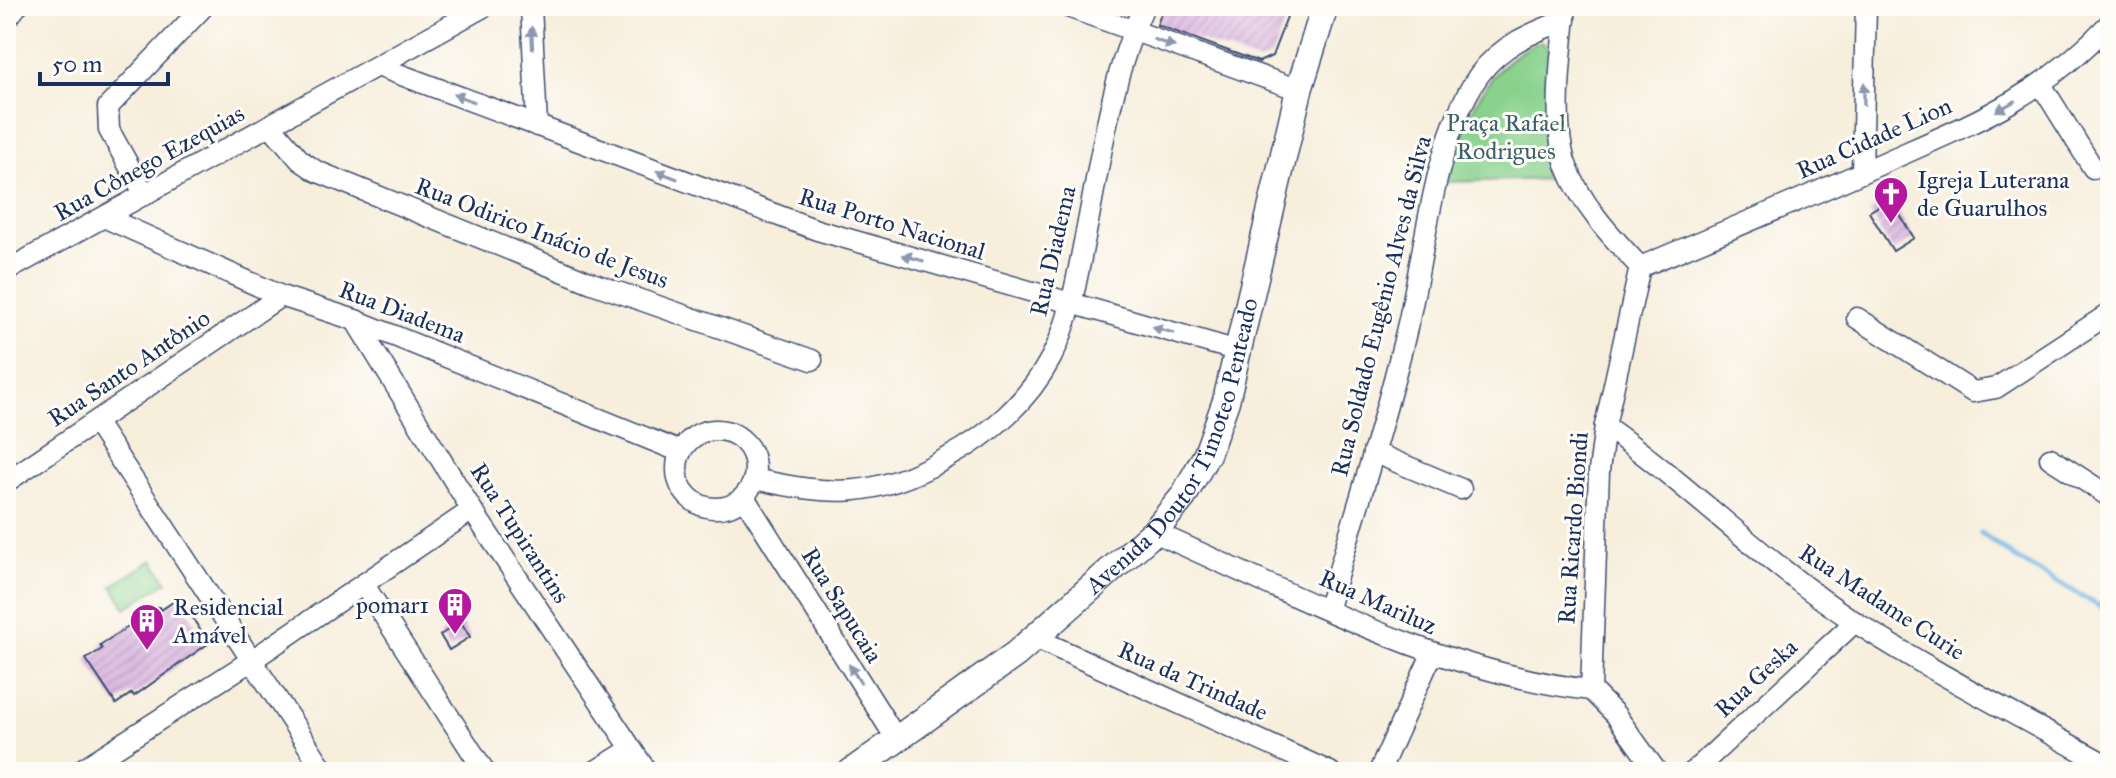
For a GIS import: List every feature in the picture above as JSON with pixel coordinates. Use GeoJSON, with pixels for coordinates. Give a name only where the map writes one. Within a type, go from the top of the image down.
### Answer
{"type":"FeatureCollection","features":[{"type":"Feature","properties":{"kind":"main road","name":"Avenida Doutor Timoteo Penteado"},"geometry":{"type":"LineString","coordinates":[[861,770],[1035,638],[1154,532],[1183,497],[1207,454],[1226,401],[1299,90],[1325,6]]}},
{"type":"Feature","properties":{"kind":"street"},"geometry":{"type":"LineString","coordinates":[[6,20],[17,6]]}},
{"type":"Feature","properties":{"kind":"street"},"geometry":{"type":"LineString","coordinates":[[145,195],[109,130],[108,107],[204,6]]}},
{"type":"Feature","properties":{"kind":"street","name":"Rua Cônego Ezequias"},"geometry":{"type":"LineString","coordinates":[[6,271],[380,67],[485,6]]}},
{"type":"Feature","properties":{"kind":"street"},"geometry":{"type":"LineString","coordinates":[[531,6],[537,126]]}},
{"type":"Feature","properties":{"kind":"street"},"geometry":{"type":"LineString","coordinates":[[1065,6],[1299,90]]}},
{"type":"Feature","properties":{"kind":"street","name":"Rua Diadema"},"geometry":{"type":"LineString","coordinates":[[754,479],[816,493],[852,492],[888,484],[972,445],[1030,389],[1052,357],[1071,305],[1121,63],[1144,6]]}},
{"type":"Feature","properties":{"kind":"street"},"geometry":{"type":"LineString","coordinates":[[1862,172],[1866,6]]}},
{"type":"Feature","properties":{"kind":"street"},"geometry":{"type":"LineString","coordinates":[[1565,13],[1560,131],[1565,164],[1578,191],[1640,267]]}},
{"type":"Feature","properties":{"kind":"street","name":"Rua Soldado Eugênio Alves da Silva"},"geometry":{"type":"LineString","coordinates":[[1328,608],[1401,355],[1443,160],[1462,106],[1479,75],[1498,54],[1524,35],[1565,13]]}},
{"type":"Feature","properties":{"kind":"street","name":"Rua Cidade Lion"},"geometry":{"type":"LineString","coordinates":[[1640,267],[1944,137],[2042,86],[2078,57],[2110,23]]}},
{"type":"Feature","properties":{"kind":"street","name":"Rua Porto Nacional"},"geometry":{"type":"LineString","coordinates":[[380,67],[817,230],[1238,351]]}},
{"type":"Feature","properties":{"kind":"street"},"geometry":{"type":"LineString","coordinates":[[2042,86],[2093,168]]}},
{"type":"Feature","properties":{"kind":"street","name":"Rua Odirico Inácio de Jesus"},"geometry":{"type":"LineString","coordinates":[[270,125],[300,160],[316,171],[592,283],[812,360]]}},
{"type":"Feature","properties":{"kind":"street","name":"Rua Diadema"},"geometry":{"type":"LineString","coordinates":[[106,218],[281,296],[355,320],[681,452]]}},
{"type":"Feature","properties":{"kind":"street","name":"Rua Ricardo Biondi"},"geometry":{"type":"LineString","coordinates":[[1591,690],[1599,471],[1605,426],[1640,267]]}},
{"type":"Feature","properties":{"kind":"street","name":"Rua Santo Antônio"},"geometry":{"type":"LineString","coordinates":[[6,482],[281,296]]}},
{"type":"Feature","properties":{"kind":"street"},"geometry":{"type":"LineString","coordinates":[[1857,318],[1973,392],[1996,388],[2110,313]]}},
{"type":"Feature","properties":{"kind":"street","name":"Rua Tupirantins"},"geometry":{"type":"LineString","coordinates":[[355,320],[472,510],[647,772]]}},
{"type":"Feature","properties":{"kind":"street"},"geometry":{"type":"LineString","coordinates":[[96,423],[325,772]]}},
{"type":"Feature","properties":{"kind":"street","name":"Rua Madame Curie"},"geometry":{"type":"LineString","coordinates":[[1605,426],[1793,578],[1855,622],[1950,679],[2110,767]]}},
{"type":"Feature","properties":{"kind":"street"},"geometry":{"type":"LineString","coordinates":[[724,430],[746,442],[753,453],[754,479],[744,497],[719,508],[694,500],[678,479],[681,452],[698,434],[724,430]]}},
{"type":"Feature","properties":{"kind":"street"},"geometry":{"type":"LineString","coordinates":[[1373,452],[1461,489]]}},
{"type":"Feature","properties":{"kind":"street"},"geometry":{"type":"LineString","coordinates":[[2050,458],[2110,497]]}},
{"type":"Feature","properties":{"kind":"street","name":"Rua Sapucaia"},"geometry":{"type":"LineString","coordinates":[[744,497],[897,740]]}},
{"type":"Feature","properties":{"kind":"street"},"geometry":{"type":"LineString","coordinates":[[78,772],[252,660],[472,510]]}},
{"type":"Feature","properties":{"kind":"street","name":"Rua Mariluz"},"geometry":{"type":"LineString","coordinates":[[1154,532],[1432,654],[1548,685],[1591,690]]}},
{"type":"Feature","properties":{"kind":"street"},"geometry":{"type":"LineString","coordinates":[[364,585],[485,772]]}},
{"type":"Feature","properties":{"kind":"street","name":"Rua Geska"},"geometry":{"type":"LineString","coordinates":[[1693,772],[1855,622]]}},
{"type":"Feature","properties":{"kind":"street","name":"Rua da Trindade"},"geometry":{"type":"LineString","coordinates":[[1035,638],[1330,772]]}},
{"type":"Feature","properties":{"kind":"street"},"geometry":{"type":"LineString","coordinates":[[1379,772],[1432,654]]}},
{"type":"Feature","properties":{"kind":"street"},"geometry":{"type":"LineString","coordinates":[[1591,690],[1615,714],[1657,772]]}},
{"type":"Feature","properties":{"kind":"street"},"geometry":{"type":"LineString","coordinates":[[594,772],[631,749]]}},
{"type":"Feature","properties":{"kind":"green space","name":"Praça Rafael Rodrigues"},"geometry":{"type":"Polygon","coordinates":[[[1542,41],[1551,52],[1549,142],[1559,179],[1447,182],[1469,119],[1490,80],[1521,51],[1542,41]]]}},
{"type":"Feature","properties":{"kind":"green space"},"geometry":{"type":"Polygon","coordinates":[[[153,560],[167,582],[126,608],[112,586],[153,560]]]}},
{"type":"Feature","properties":{"kind":"building"},"geometry":{"type":"Polygon","coordinates":[[[1164,6],[1291,6],[1272,56],[1259,62],[1157,25],[1164,6]]]}},
{"type":"Feature","properties":{"kind":"building","name":"Igreja Luterana de Guarulhos"},"geometry":{"type":"Polygon","coordinates":[[[1890,199],[1914,238],[1893,251],[1869,212],[1890,199]]]}},
{"type":"Feature","properties":{"kind":"building","name":"Residencial Amável"},"geometry":{"type":"Polygon","coordinates":[[[179,598],[209,643],[134,696],[132,693],[116,704],[86,659],[102,649],[100,645],[159,607],[161,610],[179,598]]]}},
{"type":"Feature","properties":{"kind":"building","name":"pomar1"},"geometry":{"type":"Polygon","coordinates":[[[461,622],[470,637],[449,650],[440,635],[461,622]]]}},
{"type":"Feature","properties":{"kind":"waterway"},"geometry":{"type":"LineString","coordinates":[[1981,533],[2018,560],[2110,612]]}},
{"type":"Feature","properties":{"kind":"place","name":"Igreja Luterana de Guarulhos"},"geometry":{"type":"Point","coordinates":[1891,225]}},
{"type":"Feature","properties":{"kind":"place","name":"pomar1"},"geometry":{"type":"Point","coordinates":[455,636]}},
{"type":"Feature","properties":{"kind":"place","name":"Residencial Amável"},"geometry":{"type":"Point","coordinates":[147,652]}}]}
